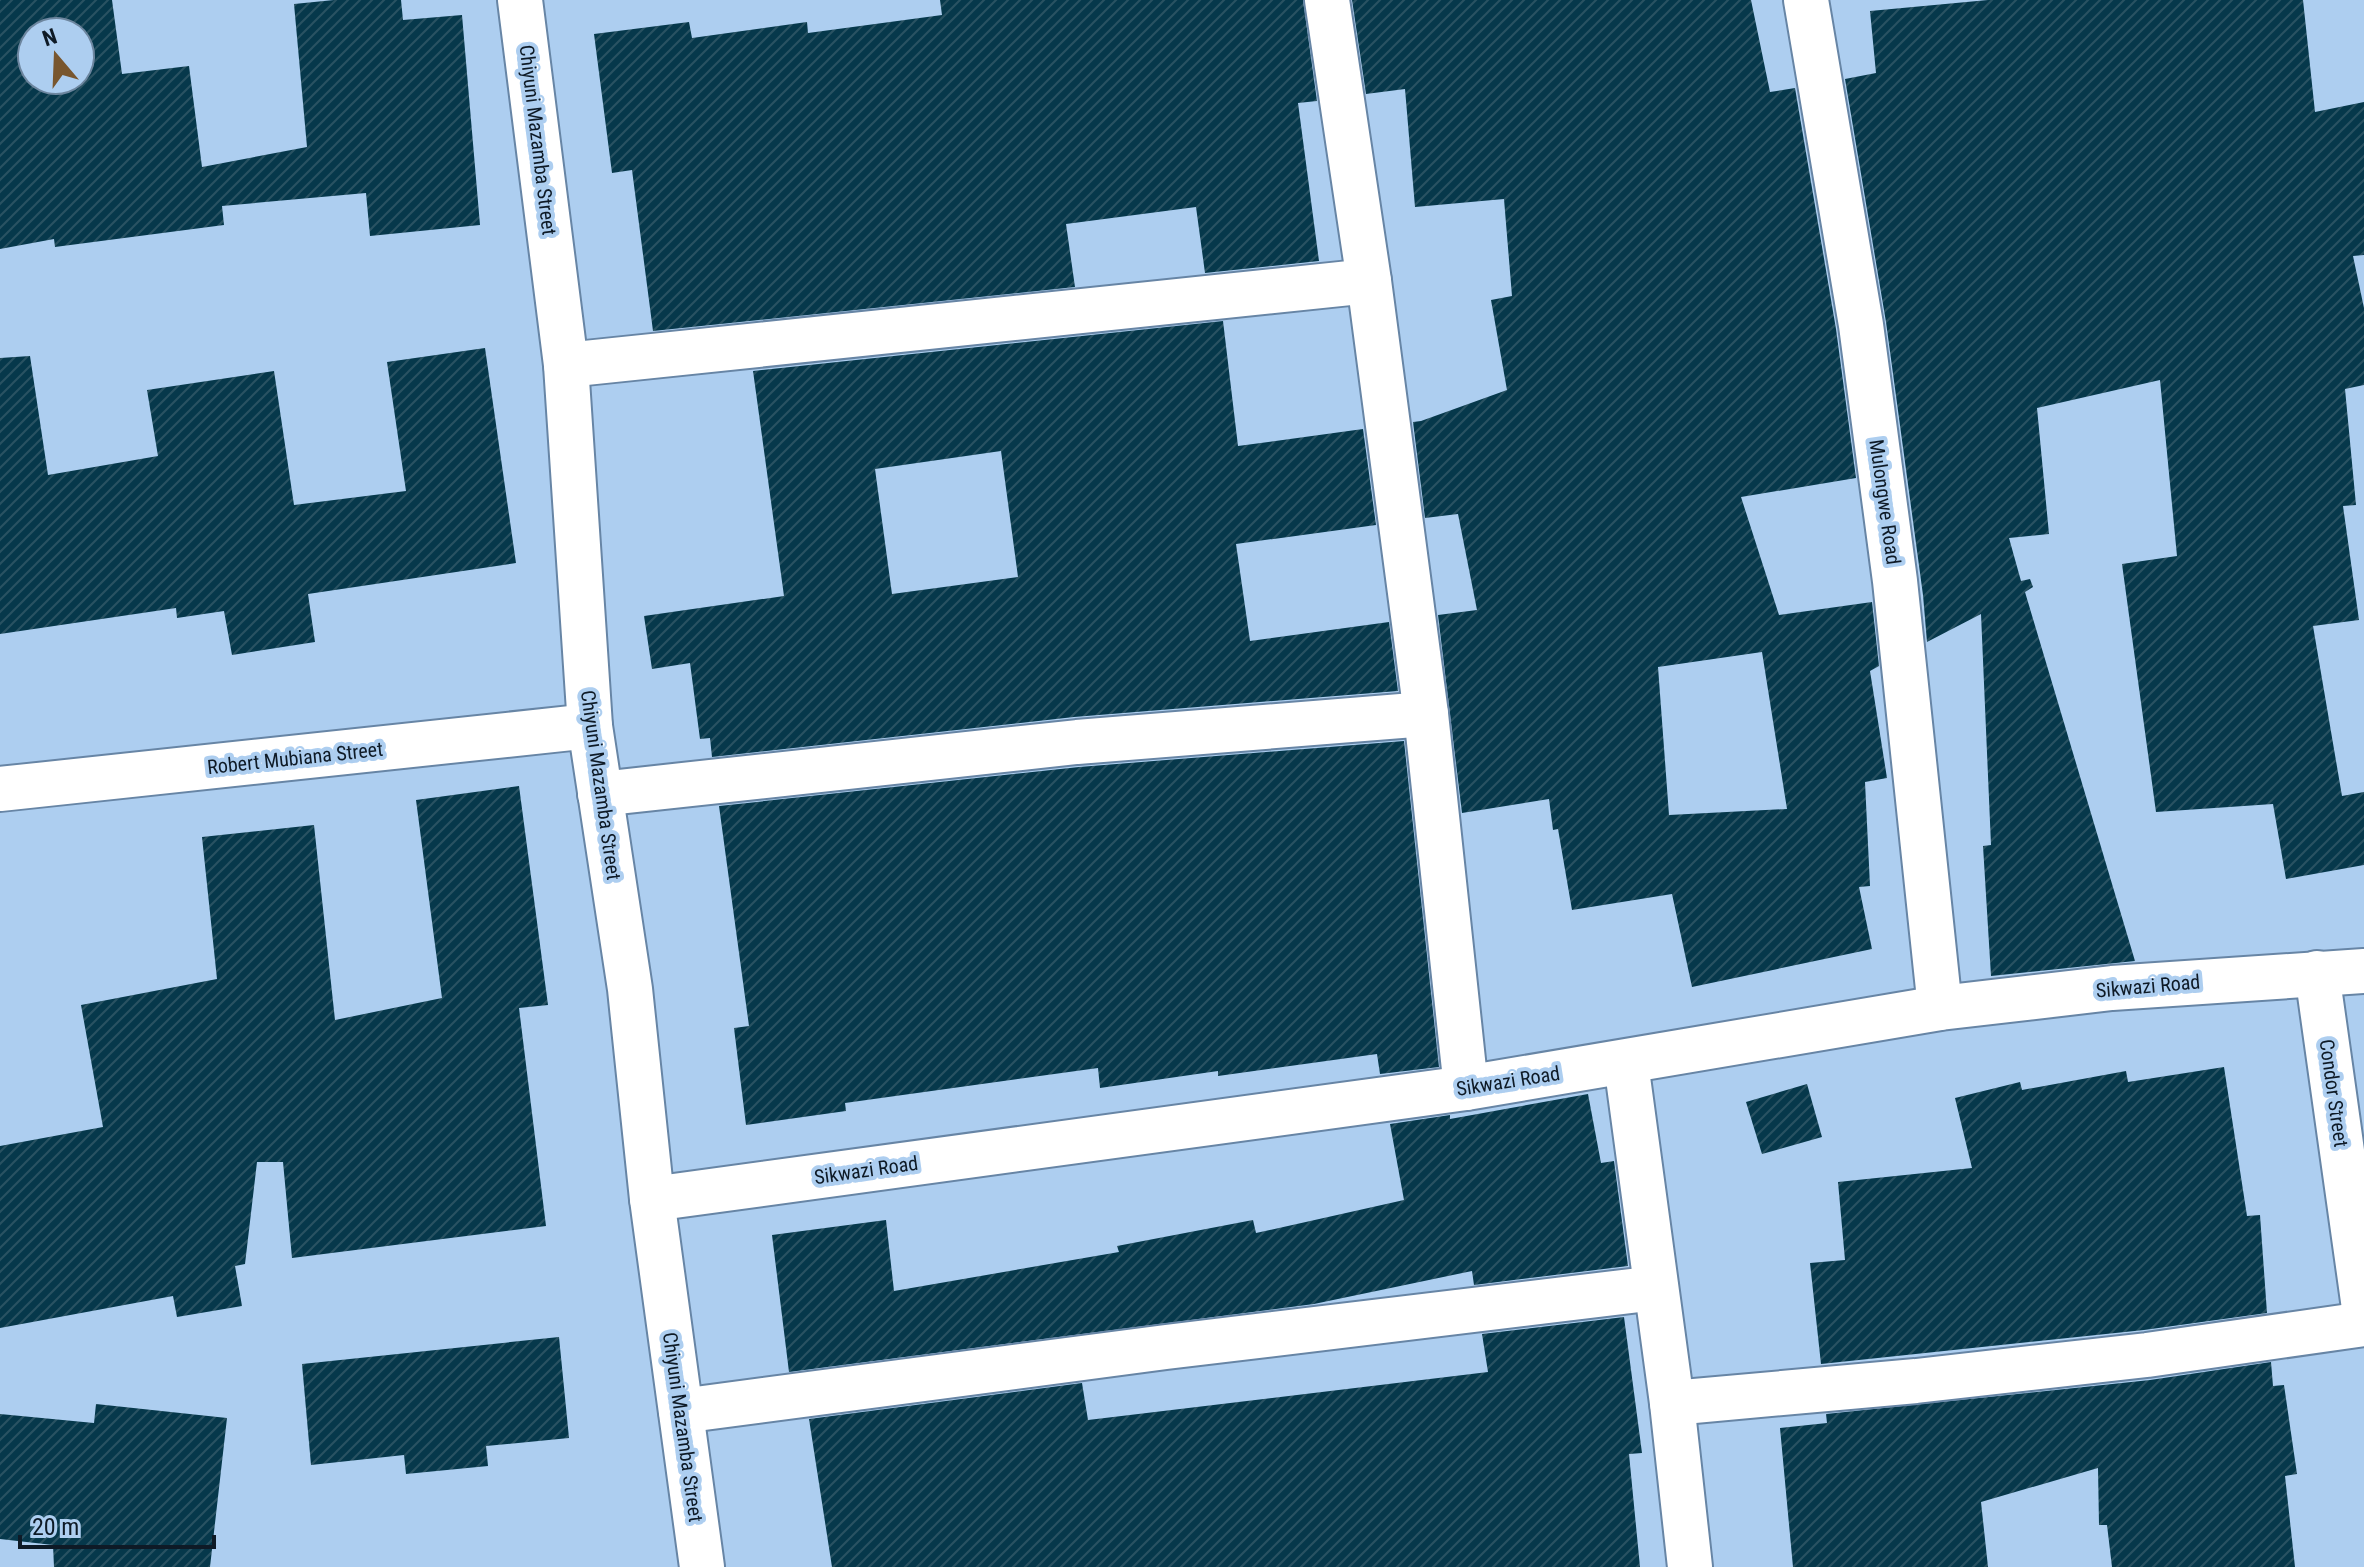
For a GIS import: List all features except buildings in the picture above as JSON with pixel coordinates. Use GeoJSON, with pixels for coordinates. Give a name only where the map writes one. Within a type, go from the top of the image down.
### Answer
{"type":"FeatureCollection","features":[{"type":"Feature","properties":{"kind":"street","name":"Chiyuni Mazamba Street"},"geometry":{"type":"LineString","coordinates":[[520,0],[566,365],[590,726],[630,989],[652,1199],[702,1567]]}},
{"type":"Feature","properties":{"kind":"street"},"geometry":{"type":"LineString","coordinates":[[1327,0],[1369,281],[1426,714],[1466,1088]]}},
{"type":"Feature","properties":{"kind":"street","name":"Mulongwe Road"},"geometry":{"type":"LineString","coordinates":[[1806,0],[1861,325],[1889,535],[1940,1008]]}},
{"type":"Feature","properties":{"kind":"street"},"geometry":{"type":"LineString","coordinates":[[566,365],[1369,281]]}},
{"type":"Feature","properties":{"kind":"street"},"geometry":{"type":"LineString","coordinates":[[600,794],[1077,742],[1426,714]]}},
{"type":"Feature","properties":{"kind":"street","name":"Robert Mubiana Street"},"geometry":{"type":"LineString","coordinates":[[0,789],[590,726]]}},
{"type":"Feature","properties":{"kind":"street","name":"Sikwazi Road"},"geometry":{"type":"LineString","coordinates":[[652,1199],[1466,1088],[1940,1008],[2112,988],[2364,971]]}},
{"type":"Feature","properties":{"kind":"street","name":"Condor Street"},"geometry":{"type":"LineString","coordinates":[[2317,973],[2364,1308]]}},
{"type":"Feature","properties":{"kind":"street"},"geometry":{"type":"LineString","coordinates":[[1626,1063],[1672,1403],[1690,1567]]}},
{"type":"Feature","properties":{"kind":"street"},"geometry":{"type":"LineString","coordinates":[[681,1411],[1166,1347],[1656,1288]]}},
{"type":"Feature","properties":{"kind":"street"},"geometry":{"type":"LineString","coordinates":[[1672,1403],[2147,1355],[2364,1324]]}}]}
